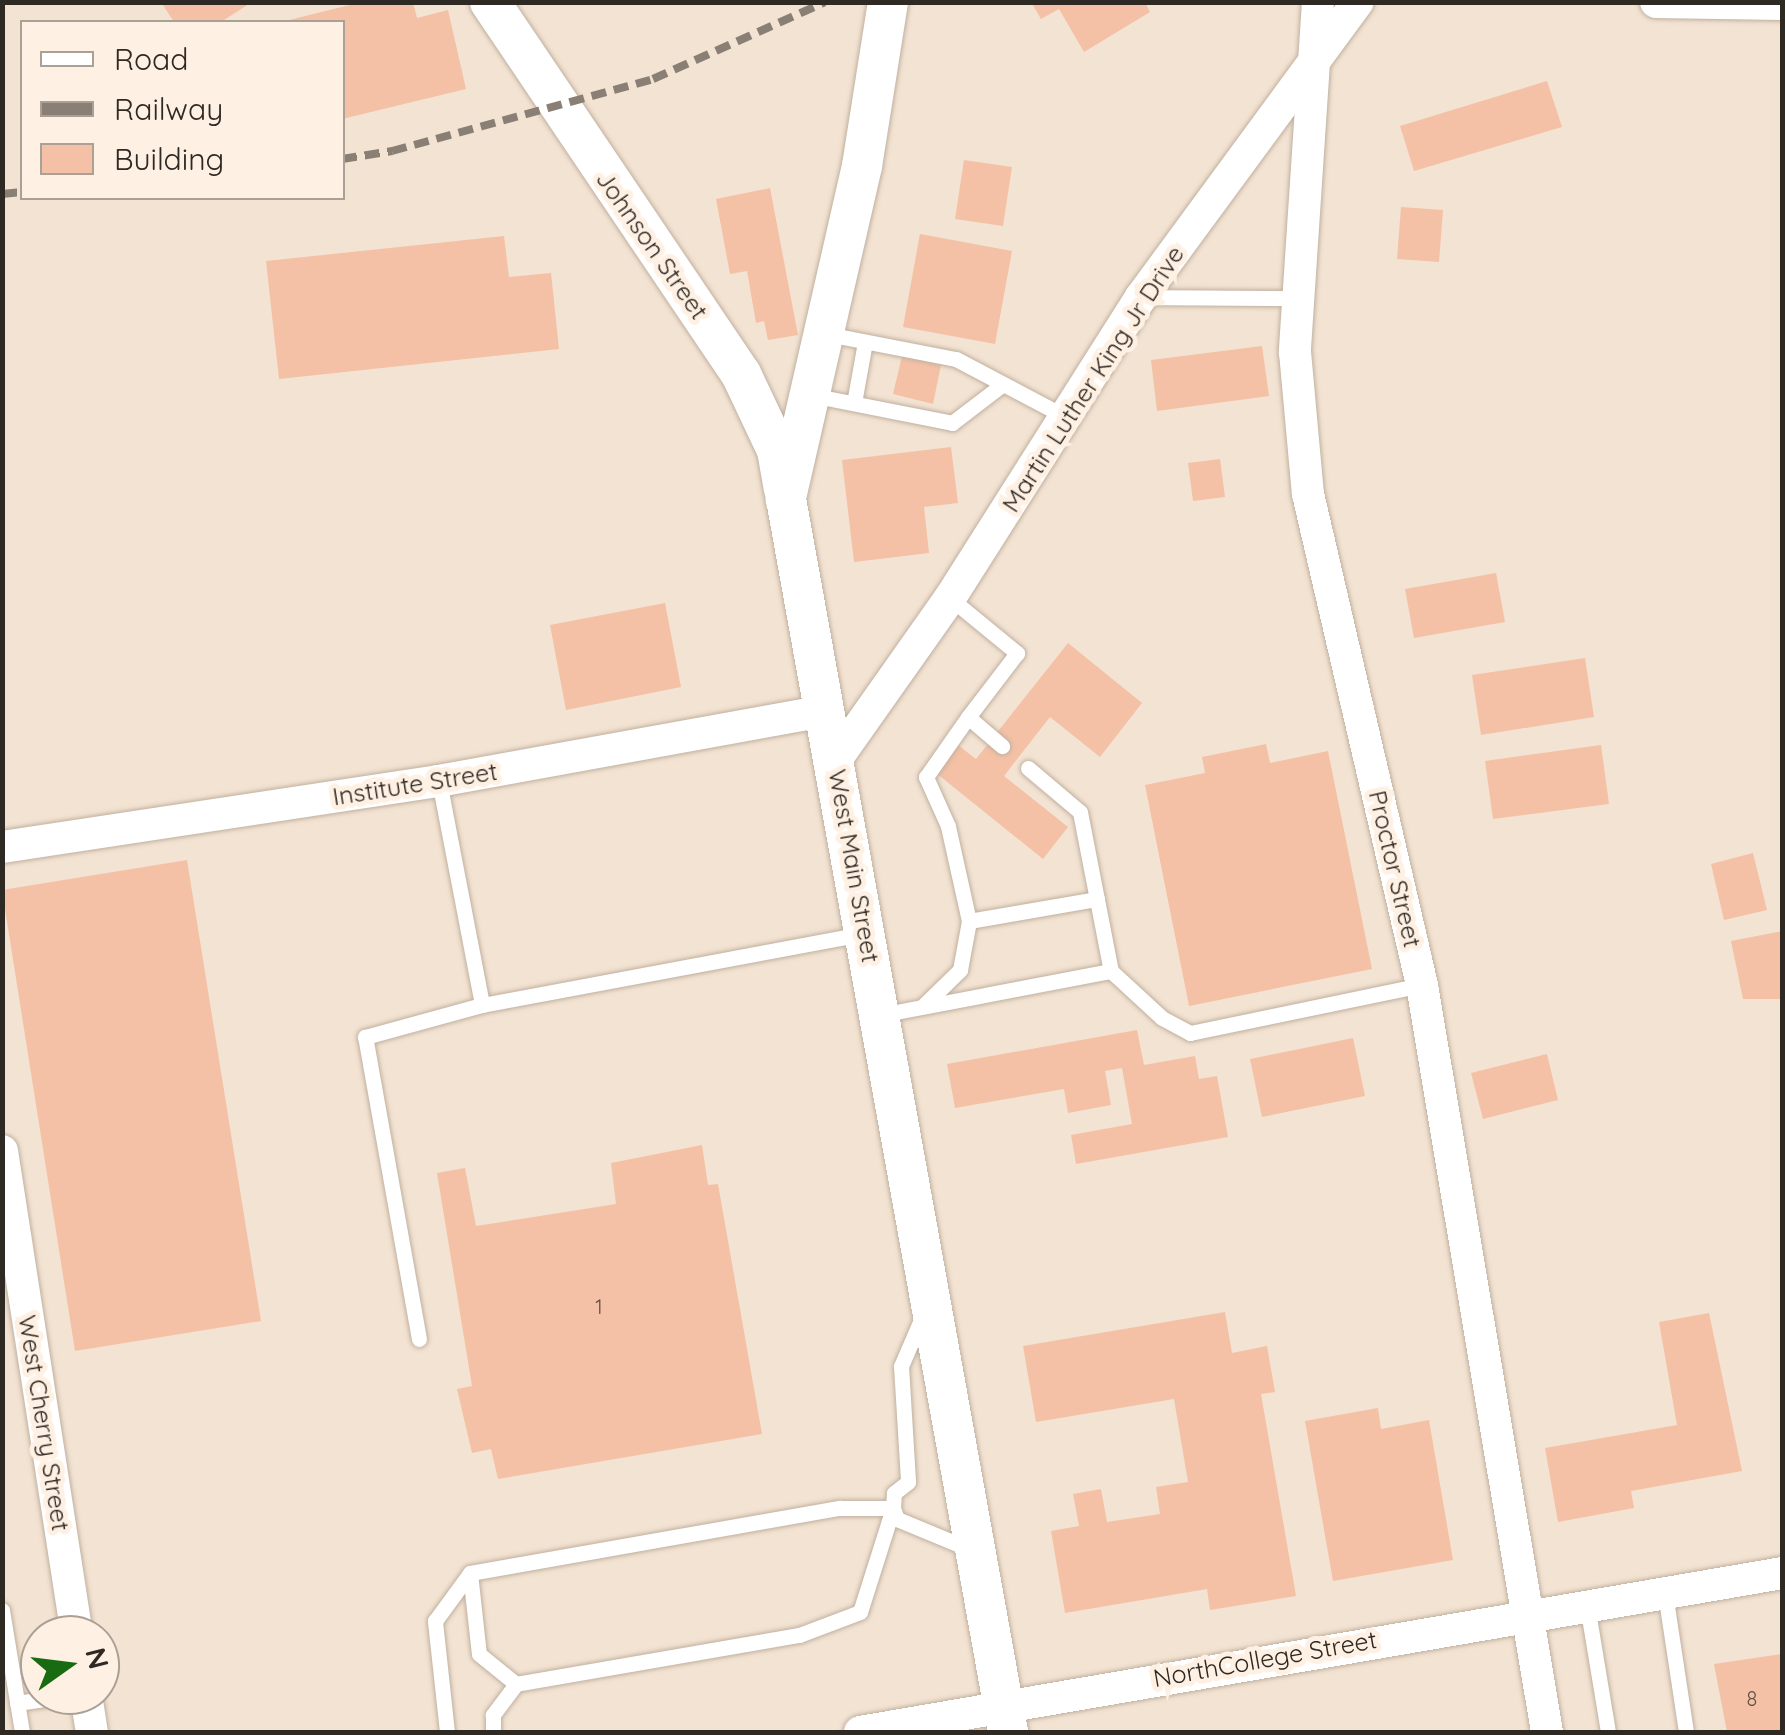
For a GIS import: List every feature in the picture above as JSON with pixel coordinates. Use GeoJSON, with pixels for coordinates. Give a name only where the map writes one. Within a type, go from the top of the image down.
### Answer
{"type":"FeatureCollection","features":[{"type":"Feature","properties":{"kind":"street","name":"Johnson Street"},"geometry":{"type":"LineString","coordinates":[[490,2],[741,374],[776,450],[786,499]]}},
{"type":"Feature","properties":{"kind":"street","name":"West Main Street"},"geometry":{"type":"LineString","coordinates":[[888,2],[825,333],[786,499],[1005,1719]]}},
{"type":"Feature","properties":{"kind":"street","name":"Proctor Street"},"geometry":{"type":"LineString","coordinates":[[1318,2],[1296,298],[1308,494],[1422,986],[1546,1732]]}},
{"type":"Feature","properties":{"kind":"street","name":"Martin Luther King Jr Drive"},"geometry":{"type":"LineString","coordinates":[[835,760],[950,598],[1141,298],[1358,2]]}},
{"type":"Feature","properties":{"kind":"street"},"geometry":{"type":"LineString","coordinates":[[1656,2],[1782,4]]}},
{"type":"Feature","properties":{"kind":"street","name":"Institute Street"},"geometry":{"type":"LineString","coordinates":[[2,847],[439,781],[826,711]]}},
{"type":"Feature","properties":{"kind":"street","name":"West Cherry Street"},"geometry":{"type":"LineString","coordinates":[[2,1151],[74,1615]]}},
{"type":"Feature","properties":{"kind":"street","name":"NorthCollege Street"},"geometry":{"type":"LineString","coordinates":[[860,1732],[1005,1719],[1528,1614],[1782,1574]]}},
{"type":"Feature","properties":{"kind":"lane"},"geometry":{"type":"LineString","coordinates":[[1141,298],[1296,298]]}},
{"type":"Feature","properties":{"kind":"lane"},"geometry":{"type":"LineString","coordinates":[[825,333],[956,360],[1066,418]]}},
{"type":"Feature","properties":{"kind":"lane"},"geometry":{"type":"LineString","coordinates":[[854,403],[865,342]]}},
{"type":"Feature","properties":{"kind":"lane"},"geometry":{"type":"LineString","coordinates":[[811,396],[952,423],[1003,384]]}},
{"type":"Feature","properties":{"kind":"lane"},"geometry":{"type":"LineString","coordinates":[[922,1006],[960,970],[969,921],[948,826],[926,777],[1017,652],[950,598]]}},
{"type":"Feature","properties":{"kind":"lane"},"geometry":{"type":"LineString","coordinates":[[968,718],[1002,746]]}},
{"type":"Feature","properties":{"kind":"lane"},"geometry":{"type":"LineString","coordinates":[[1028,768],[1080,812],[1111,972],[1162,1018],[1190,1033],[1422,986]]}},
{"type":"Feature","properties":{"kind":"lane"},"geometry":{"type":"LineString","coordinates":[[439,781],[482,1005]]}},
{"type":"Feature","properties":{"kind":"lane"},"geometry":{"type":"LineString","coordinates":[[969,921],[1098,898]]}},
{"type":"Feature","properties":{"kind":"lane"},"geometry":{"type":"LineString","coordinates":[[419,1339],[365,1037],[482,1005],[866,933]]}},
{"type":"Feature","properties":{"kind":"lane"},"geometry":{"type":"LineString","coordinates":[[880,1015],[1111,972]]}},
{"type":"Feature","properties":{"kind":"lane"},"geometry":{"type":"LineString","coordinates":[[493,1732],[494,1715],[516,1684],[800,1635],[860,1612],[893,1508],[894,1493],[908,1482],[901,1366],[930,1298]]}},
{"type":"Feature","properties":{"kind":"lane"},"geometry":{"type":"LineString","coordinates":[[446,1732],[435,1621],[470,1573],[840,1508],[893,1508]]}},
{"type":"Feature","properties":{"kind":"lane"},"geometry":{"type":"LineString","coordinates":[[893,1508],[897,1518],[976,1552]]}},
{"type":"Feature","properties":{"kind":"lane"},"geometry":{"type":"LineString","coordinates":[[470,1573],[479,1654],[516,1684]]}},
{"type":"Feature","properties":{"kind":"lane"},"geometry":{"type":"LineString","coordinates":[[1664,1592],[1686,1732]]}},
{"type":"Feature","properties":{"kind":"lane"},"geometry":{"type":"LineString","coordinates":[[1587,1605],[1608,1732]]}},
{"type":"Feature","properties":{"kind":"lane"},"geometry":{"type":"LineString","coordinates":[[2,1610],[22,1732]]}},
{"type":"Feature","properties":{"kind":"building"},"geometry":{"type":"Polygon","coordinates":[[[161,2],[252,2],[224,20],[173,20],[161,2]]]}},
{"type":"Feature","properties":{"kind":"building"},"geometry":{"type":"Polygon","coordinates":[[[362,2],[413,2],[417,18],[448,10],[466,89],[345,118],[345,20],[289,20],[362,2]]]}},
{"type":"Feature","properties":{"kind":"building"},"geometry":{"type":"Polygon","coordinates":[[[1031,2],[1145,2],[1150,12],[1084,52],[1059,9],[1041,19],[1031,2]]]}},
{"type":"Feature","properties":{"kind":"building"},"geometry":{"type":"Polygon","coordinates":[[[1547,81],[1562,127],[1414,171],[1400,126],[1547,81]]]}},
{"type":"Feature","properties":{"kind":"building"},"geometry":{"type":"Polygon","coordinates":[[[964,160],[1012,167],[1003,226],[955,219],[964,160]]]}},
{"type":"Feature","properties":{"kind":"building"},"geometry":{"type":"Polygon","coordinates":[[[770,188],[798,335],[768,340],[764,321],[756,323],[747,271],[730,274],[716,199],[770,188]]]}},
{"type":"Feature","properties":{"kind":"building"},"geometry":{"type":"Polygon","coordinates":[[[1401,207],[1443,210],[1439,262],[1397,259],[1401,207]]]}},
{"type":"Feature","properties":{"kind":"building"},"geometry":{"type":"Polygon","coordinates":[[[920,234],[1012,251],[995,344],[903,327],[920,234]]]}},
{"type":"Feature","properties":{"kind":"building"},"geometry":{"type":"Polygon","coordinates":[[[504,236],[509,277],[551,273],[559,349],[279,379],[266,261],[504,236]]]}},
{"type":"Feature","properties":{"kind":"building"},"geometry":{"type":"Polygon","coordinates":[[[1262,346],[1269,396],[1157,411],[1151,360],[1262,346]]]}},
{"type":"Feature","properties":{"kind":"building"},"geometry":{"type":"Polygon","coordinates":[[[902,356],[941,365],[933,404],[893,394],[902,356]]]}},
{"type":"Feature","properties":{"kind":"building"},"geometry":{"type":"Polygon","coordinates":[[[951,447],[958,503],[924,507],[929,553],[854,562],[842,460],[951,447]]]}},
{"type":"Feature","properties":{"kind":"building"},"geometry":{"type":"Polygon","coordinates":[[[1220,459],[1225,497],[1193,501],[1188,463],[1220,459]]]}},
{"type":"Feature","properties":{"kind":"building"},"geometry":{"type":"Polygon","coordinates":[[[1496,573],[1505,622],[1414,638],[1405,589],[1496,573]]]}},
{"type":"Feature","properties":{"kind":"building"},"geometry":{"type":"Polygon","coordinates":[[[665,603],[681,687],[566,710],[550,625],[665,603]]]}},
{"type":"Feature","properties":{"kind":"building"},"geometry":{"type":"Polygon","coordinates":[[[1068,643],[1142,703],[1100,757],[1050,717],[1004,776],[1068,827],[1043,859],[936,773],[958,745],[976,759],[1068,643]]]}},
{"type":"Feature","properties":{"kind":"building"},"geometry":{"type":"Polygon","coordinates":[[[1585,658],[1594,717],[1481,735],[1472,675],[1585,658]]]}},
{"type":"Feature","properties":{"kind":"building"},"geometry":{"type":"Polygon","coordinates":[[[1266,744],[1270,763],[1328,751],[1372,969],[1189,1006],[1145,785],[1205,773],[1202,757],[1266,744]]]}},
{"type":"Feature","properties":{"kind":"building"},"geometry":{"type":"Polygon","coordinates":[[[1601,745],[1609,804],[1493,819],[1485,761],[1601,745]]]}},
{"type":"Feature","properties":{"kind":"building"},"geometry":{"type":"Polygon","coordinates":[[[1753,853],[1767,910],[1724,920],[1711,864],[1753,853]]]}},
{"type":"Feature","properties":{"kind":"building"},"geometry":{"type":"Polygon","coordinates":[[[187,860],[261,1321],[75,1351],[2,890],[187,860]]]}},
{"type":"Feature","properties":{"kind":"building"},"geometry":{"type":"Polygon","coordinates":[[[1782,931],[1782,999],[1743,999],[1731,941],[1782,931]]]}},
{"type":"Feature","properties":{"kind":"building"},"geometry":{"type":"Polygon","coordinates":[[[1137,1030],[1144,1065],[1195,1056],[1199,1079],[1217,1076],[1228,1137],[1076,1164],[1071,1135],[1132,1124],[1122,1068],[1105,1071],[1111,1105],[1068,1113],[1064,1089],[955,1108],[947,1064],[1137,1030]]]}},
{"type":"Feature","properties":{"kind":"building"},"geometry":{"type":"Polygon","coordinates":[[[1353,1038],[1365,1096],[1262,1117],[1250,1059],[1353,1038]]]}},
{"type":"Feature","properties":{"kind":"building"},"geometry":{"type":"Polygon","coordinates":[[[1547,1054],[1558,1100],[1483,1119],[1471,1073],[1547,1054]]]}},
{"type":"Feature","properties":{"kind":"building"},"geometry":{"type":"Polygon","coordinates":[[[702,1145],[708,1185],[718,1184],[762,1434],[498,1479],[491,1449],[472,1453],[457,1389],[472,1386],[437,1173],[465,1168],[476,1226],[616,1204],[611,1163],[702,1145]]]}},
{"type":"Feature","properties":{"kind":"building"},"geometry":{"type":"Polygon","coordinates":[[[1225,1312],[1232,1353],[1267,1346],[1275,1392],[1261,1394],[1296,1596],[1210,1610],[1207,1589],[1065,1613],[1051,1531],[1079,1526],[1073,1494],[1101,1489],[1107,1522],[1160,1514],[1156,1487],[1188,1482],[1174,1399],[1036,1422],[1023,1346],[1225,1312]]]}},
{"type":"Feature","properties":{"kind":"building"},"geometry":{"type":"Polygon","coordinates":[[[1709,1313],[1742,1471],[1631,1491],[1634,1508],[1558,1522],[1545,1448],[1677,1425],[1659,1322],[1709,1313]]]}},
{"type":"Feature","properties":{"kind":"building"},"geometry":{"type":"Polygon","coordinates":[[[1378,1408],[1381,1429],[1429,1420],[1453,1560],[1333,1581],[1305,1421],[1378,1408]]]}},
{"type":"Feature","properties":{"kind":"building"},"geometry":{"type":"Polygon","coordinates":[[[1782,1654],[1782,1732],[1727,1732],[1714,1664],[1782,1654]]]}},
{"type":"Feature","properties":{"kind":"railway"},"geometry":{"type":"LineString","coordinates":[[345,159],[392,151],[653,79],[825,2]]}},
{"type":"Feature","properties":{"kind":"railway"},"geometry":{"type":"LineString","coordinates":[[2,194],[20,192]]}}]}
